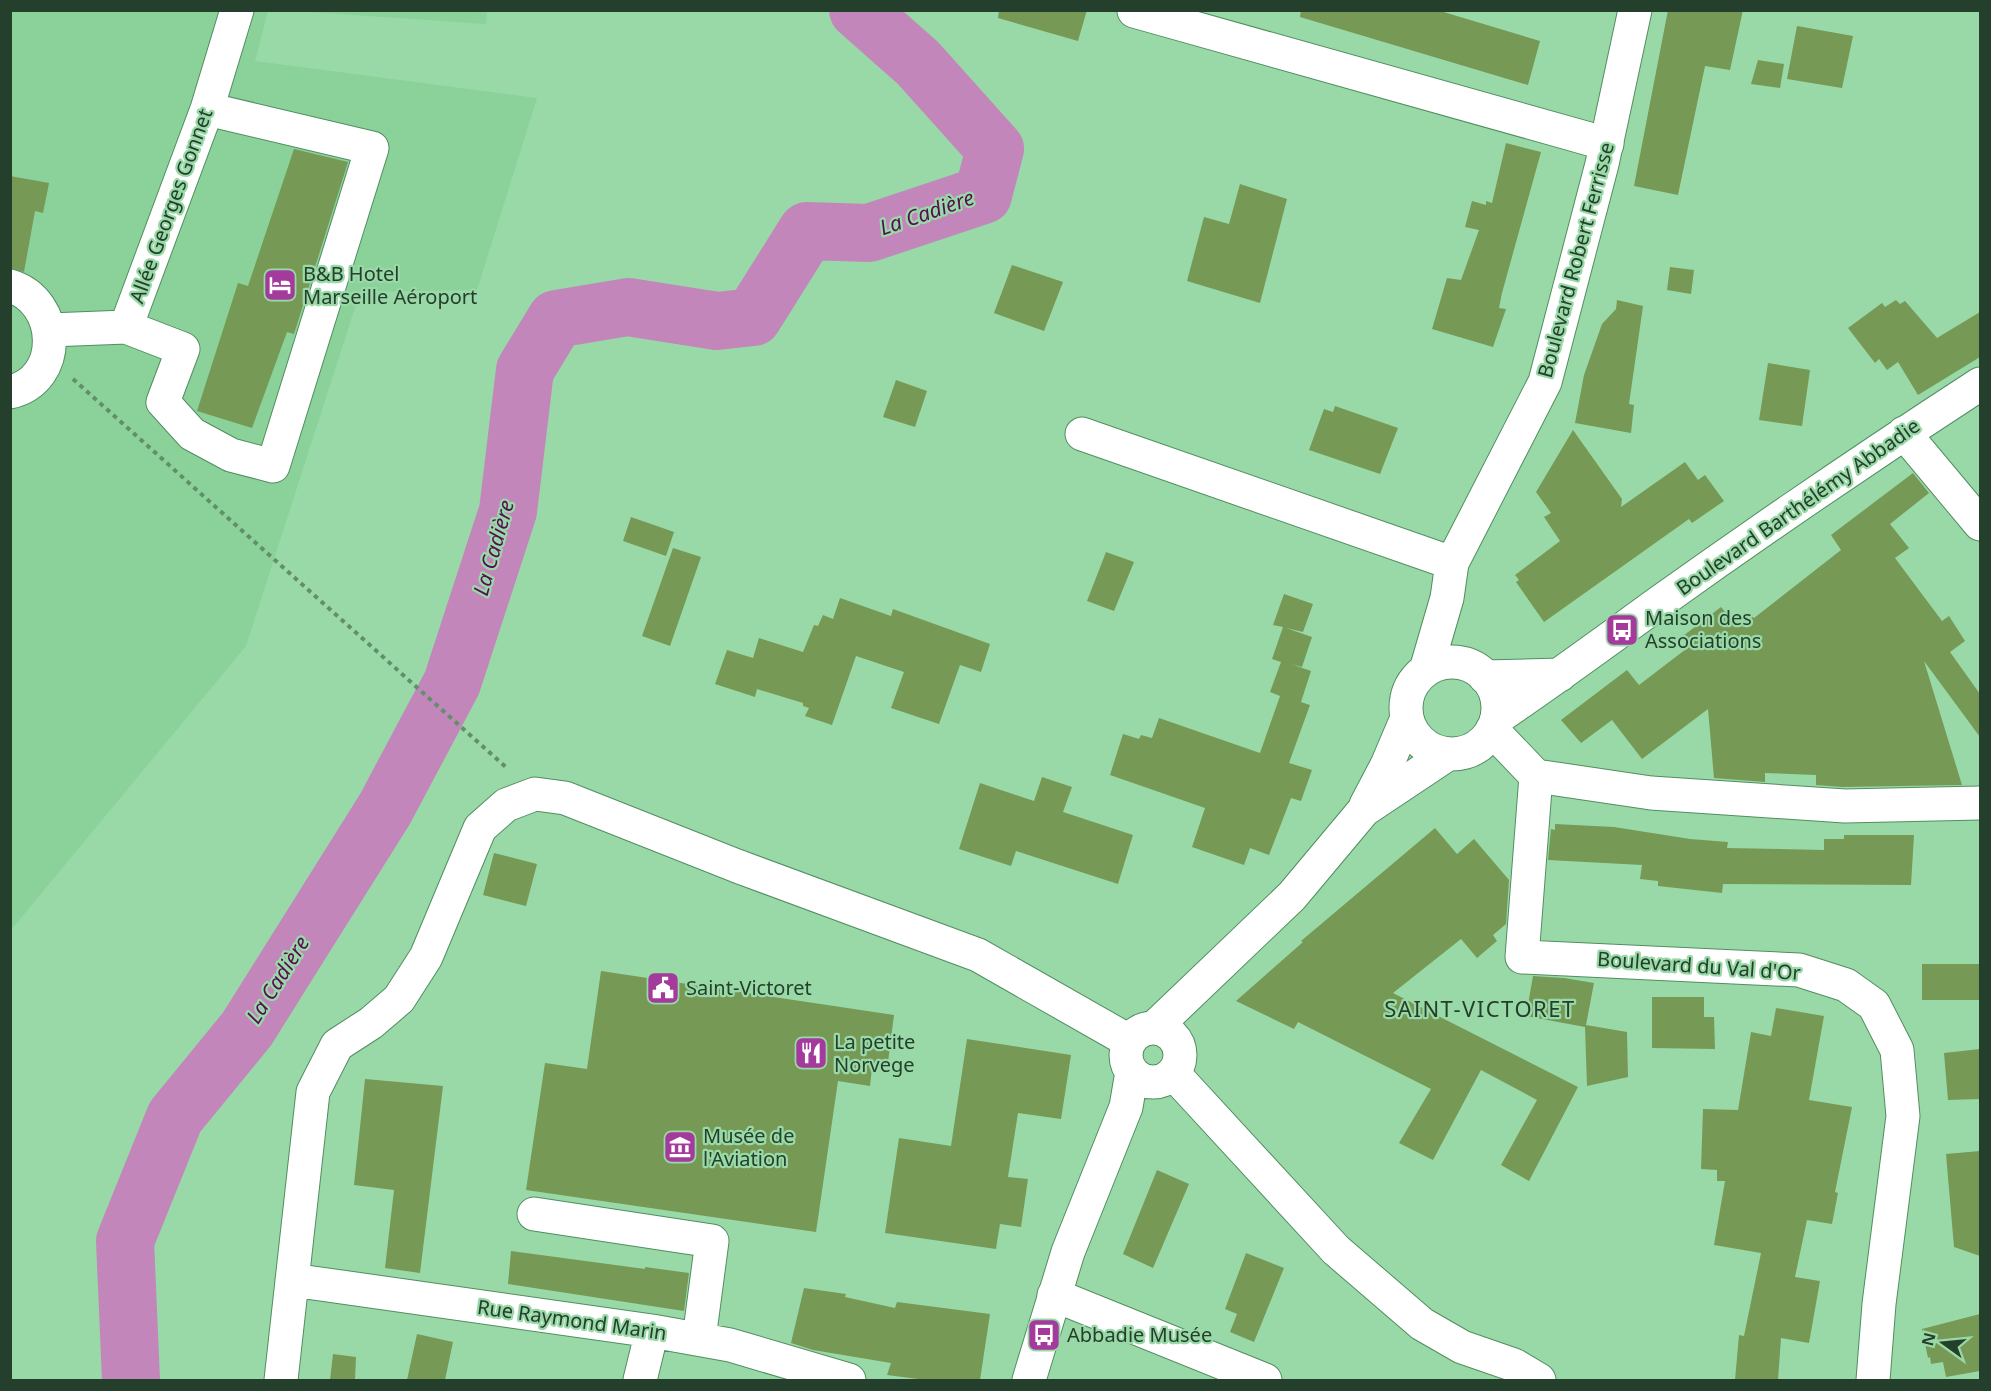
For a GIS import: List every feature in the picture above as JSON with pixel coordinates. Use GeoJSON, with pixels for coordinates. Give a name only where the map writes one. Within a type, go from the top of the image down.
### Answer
{"type":"FeatureCollection","features":[{"type":"Feature","properties":{"kind":"street","name":"Allée Georges Gonnet"},"geometry":{"type":"LineString","coordinates":[[48,343],[126,327],[207,109],[237,10]]}},
{"type":"Feature","properties":{"kind":"street","name":"Boulevard Robert Ferrisse"},"geometry":{"type":"LineString","coordinates":[[1426,670],[1447,598],[1452,563],[1545,382],[1607,144],[1635,10]]}},
{"type":"Feature","properties":{"kind":"street"},"geometry":{"type":"LineString","coordinates":[[1134,11],[1607,144]]}},
{"type":"Feature","properties":{"kind":"street"},"geometry":{"type":"LineString","coordinates":[[126,327],[183,349],[163,402],[192,434],[231,454],[273,466],[372,148],[207,109]]}},
{"type":"Feature","properties":{"kind":"street"},"geometry":{"type":"LineString","coordinates":[[10,286],[18,288],[33,299],[44,313],[48,343],[44,366],[32,381],[10,392]]}},
{"type":"Feature","properties":{"kind":"street","name":"Boulevard Barthélémy Abbadie"},"geometry":{"type":"LineString","coordinates":[[1495,724],[1661,602],[1904,433],[1980,384]]}},
{"type":"Feature","properties":{"kind":"street"},"geometry":{"type":"LineString","coordinates":[[1904,433],[1980,524]]}},
{"type":"Feature","properties":{"kind":"street"},"geometry":{"type":"LineString","coordinates":[[1087,442],[1452,563]]}},
{"type":"Feature","properties":{"kind":"street","name":"Boulevard Robert Ferrisse"},"geometry":{"type":"LineString","coordinates":[[1447,598],[1475,670]]}},
{"type":"Feature","properties":{"kind":"street"},"geometry":{"type":"LineString","coordinates":[[1475,670],[1493,689],[1497,703],[1495,724],[1484,740],[1474,748],[1461,753],[1448,754],[1434,751],[1421,743],[1412,732],[1407,718],[1406,704],[1409,691],[1416,679],[1426,670],[1438,664],[1451,662],[1475,670],[1560,675]]}},
{"type":"Feature","properties":{"kind":"street"},"geometry":{"type":"LineString","coordinates":[[1029,1380],[1068,1252],[1126,1107],[1152,1056],[1191,993],[1292,896],[1364,810],[1407,718]]}},
{"type":"Feature","properties":{"kind":"street"},"geometry":{"type":"LineString","coordinates":[[1495,724],[1536,776],[1651,792],[1845,806],[1980,803]]}},
{"type":"Feature","properties":{"kind":"street"},"geometry":{"type":"LineString","coordinates":[[1364,810],[1448,754]]}},
{"type":"Feature","properties":{"kind":"street","name":"Boulevard du Val d'Or"},"geometry":{"type":"LineString","coordinates":[[1536,776],[1522,957],[1799,970],[1846,985],[1874,1005],[1897,1050],[1903,1116],[1873,1380]]}},
{"type":"Feature","properties":{"kind":"street"},"geometry":{"type":"LineString","coordinates":[[281,1380],[313,1092],[337,1045],[370,1023],[399,999],[426,957],[480,828],[506,805],[535,794],[565,798],[736,866],[978,956],[1152,1056],[1336,1250],[1422,1324],[1462,1347],[1514,1365],[1539,1380]]}},
{"type":"Feature","properties":{"kind":"street"},"geometry":{"type":"LineString","coordinates":[[534,1214],[712,1240],[699,1339]]}},
{"type":"Feature","properties":{"kind":"street","name":"Rue Raymond Marin"},"geometry":{"type":"LineString","coordinates":[[292,1280],[699,1339],[729,1345],[849,1380]]}},
{"type":"Feature","properties":{"kind":"street"},"geometry":{"type":"LineString","coordinates":[[1054,1294],[1265,1380]]}},
{"type":"Feature","properties":{"kind":"street"},"geometry":{"type":"LineString","coordinates":[[640,1380],[652,1331]]}},
{"type":"Feature","properties":{"kind":"path"},"geometry":{"type":"LineString","coordinates":[[48,343],[410,681],[535,794]]}},
{"type":"Feature","properties":{"kind":"shaded area"},"geometry":{"type":"Polygon","coordinates":[[[487,10],[486,24],[296,11],[487,10]]]}},
{"type":"Feature","properties":{"kind":"shaded area"},"geometry":{"type":"Polygon","coordinates":[[[11,11],[268,11],[255,61],[537,98],[477,290],[360,292],[246,646],[11,930],[11,11]]]}},
{"type":"Feature","properties":{"kind":"building"},"geometry":{"type":"Polygon","coordinates":[[[999,10],[1087,10],[1078,41],[998,18],[999,10]]]}},
{"type":"Feature","properties":{"kind":"building"},"geometry":{"type":"Polygon","coordinates":[[[1301,10],[1437,10],[1540,41],[1528,85],[1300,17],[1301,10]]]}},
{"type":"Feature","properties":{"kind":"building"},"geometry":{"type":"Polygon","coordinates":[[[1668,10],[1743,10],[1730,70],[1705,66],[1678,195],[1634,186],[1668,10]]]}},
{"type":"Feature","properties":{"kind":"building"},"geometry":{"type":"Polygon","coordinates":[[[1797,26],[1853,36],[1842,88],[1787,79],[1797,26]]]}},
{"type":"Feature","properties":{"kind":"building"},"geometry":{"type":"Polygon","coordinates":[[[1758,60],[1784,64],[1780,88],[1751,84],[1758,60]]]}},
{"type":"Feature","properties":{"kind":"building"},"geometry":{"type":"Polygon","coordinates":[[[1506,143],[1541,152],[1502,293],[1499,308],[1506,309],[1493,347],[1432,329],[1447,278],[1461,280],[1479,230],[1465,227],[1472,201],[1486,205],[1486,201],[1492,203],[1506,143]]]}},
{"type":"Feature","properties":{"kind":"building","name":"B&B Hotel Marseille Aéroport"},"geometry":{"type":"Polygon","coordinates":[[[294,149],[348,162],[294,334],[287,332],[252,428],[197,411],[238,283],[248,286],[294,149]]]}},
{"type":"Feature","properties":{"kind":"building"},"geometry":{"type":"Polygon","coordinates":[[[10,176],[49,183],[43,213],[35,211],[24,272],[10,268],[10,176]]]}},
{"type":"Feature","properties":{"kind":"building"},"geometry":{"type":"Polygon","coordinates":[[[1240,184],[1287,199],[1260,303],[1187,281],[1204,217],[1229,224],[1240,184]]]}},
{"type":"Feature","properties":{"kind":"building"},"geometry":{"type":"Polygon","coordinates":[[[1012,265],[1063,282],[1044,331],[994,313],[1012,265]]]}},
{"type":"Feature","properties":{"kind":"building"},"geometry":{"type":"Polygon","coordinates":[[[1670,267],[1694,270],[1691,294],[1667,290],[1670,267]]]}},
{"type":"Feature","properties":{"kind":"building"},"geometry":{"type":"Polygon","coordinates":[[[1617,300],[1643,306],[1629,404],[1634,405],[1631,433],[1575,423],[1584,375],[1602,324],[1616,309],[1617,300]]]}},
{"type":"Feature","properties":{"kind":"building"},"geometry":{"type":"Polygon","coordinates":[[[1896,300],[1900,304],[1905,301],[1937,338],[1980,312],[1980,357],[1918,395],[1898,362],[1887,370],[1879,359],[1875,363],[1848,328],[1882,303],[1885,307],[1896,300]]]}},
{"type":"Feature","properties":{"kind":"building"},"geometry":{"type":"Polygon","coordinates":[[[1768,363],[1810,370],[1802,426],[1759,420],[1768,363]]]}},
{"type":"Feature","properties":{"kind":"building"},"geometry":{"type":"Polygon","coordinates":[[[896,380],[927,391],[915,427],[883,417],[896,380]]]}},
{"type":"Feature","properties":{"kind":"building"},"geometry":{"type":"Polygon","coordinates":[[[1335,406],[1398,428],[1380,474],[1309,450],[1324,409],[1333,412],[1335,406]]]}},
{"type":"Feature","properties":{"kind":"building"},"geometry":{"type":"Polygon","coordinates":[[[1573,430],[1622,499],[1621,507],[1685,462],[1698,480],[1705,475],[1724,501],[1692,523],[1689,519],[1544,622],[1516,582],[1519,580],[1515,575],[1560,541],[1544,517],[1551,513],[1536,492],[1573,430]]]}},
{"type":"Feature","properties":{"kind":"building"},"geometry":{"type":"Polygon","coordinates":[[[1913,473],[1929,493],[1890,524],[1909,548],[1895,558],[1942,621],[1949,616],[1965,641],[1950,652],[1980,694],[1980,737],[1924,661],[1962,785],[1842,787],[1816,785],[1816,775],[1765,773],[1765,782],[1714,778],[1708,709],[1642,759],[1612,720],[1581,743],[1561,720],[1627,670],[1639,685],[1690,646],[1683,636],[1721,607],[1736,625],[1750,615],[1754,618],[1841,550],[1831,535],[1913,473]]]}},
{"type":"Feature","properties":{"kind":"building"},"geometry":{"type":"Polygon","coordinates":[[[631,517],[674,532],[666,556],[623,541],[631,517]]]}},
{"type":"Feature","properties":{"kind":"building"},"geometry":{"type":"Polygon","coordinates":[[[673,548],[701,557],[670,646],[642,636],[673,548]]]}},
{"type":"Feature","properties":{"kind":"building"},"geometry":{"type":"Polygon","coordinates":[[[1106,552],[1134,562],[1114,611],[1087,601],[1106,552]]]}},
{"type":"Feature","properties":{"kind":"building"},"geometry":{"type":"Polygon","coordinates":[[[1284,594],[1313,604],[1303,632],[1286,628],[1312,637],[1302,667],[1291,664],[1311,671],[1301,702],[1310,705],[1289,763],[1312,770],[1301,801],[1291,798],[1269,855],[1250,848],[1244,865],[1192,847],[1205,808],[1110,775],[1123,734],[1139,739],[1141,735],[1152,738],[1159,718],[1260,753],[1280,696],[1270,692],[1281,662],[1272,659],[1283,627],[1273,625],[1284,594]]]}},
{"type":"Feature","properties":{"kind":"building"},"geometry":{"type":"Polygon","coordinates":[[[840,598],[891,616],[893,609],[990,644],[981,672],[960,665],[939,724],[891,708],[904,672],[856,656],[832,725],[805,716],[809,708],[803,706],[803,703],[757,689],[755,697],[715,684],[727,650],[753,658],[759,638],[803,652],[814,625],[818,626],[823,615],[833,619],[840,598]]]}},
{"type":"Feature","properties":{"kind":"building"},"geometry":{"type":"Polygon","coordinates":[[[1042,777],[1072,787],[1063,812],[1133,835],[1118,884],[1016,851],[1011,866],[959,849],[980,783],[1034,801],[1042,777]]]}},
{"type":"Feature","properties":{"kind":"building"},"geometry":{"type":"Polygon","coordinates":[[[1555,824],[1614,827],[1690,839],[1728,842],[1727,848],[1824,850],[1824,839],[1844,839],[1844,835],[1914,835],[1911,885],[1723,884],[1722,893],[1658,886],[1658,881],[1640,879],[1642,865],[1548,860],[1551,829],[1555,830],[1555,824]]]}},
{"type":"Feature","properties":{"kind":"building"},"geometry":{"type":"Polygon","coordinates":[[[1435,828],[1457,854],[1474,839],[1509,880],[1506,924],[1493,935],[1497,941],[1477,958],[1461,939],[1393,993],[1578,1087],[1529,1181],[1501,1165],[1537,1100],[1481,1070],[1433,1160],[1399,1143],[1431,1089],[1298,1022],[1294,1029],[1236,1001],[1303,942],[1301,941],[1435,828]]]}},
{"type":"Feature","properties":{"kind":"building"},"geometry":{"type":"Polygon","coordinates":[[[494,853],[537,864],[526,906],[483,895],[494,853]]]}},
{"type":"Feature","properties":{"kind":"building"},"geometry":{"type":"Polygon","coordinates":[[[1922,964],[1980,964],[1980,1000],[1922,1000],[1922,964]]]}},
{"type":"Feature","properties":{"kind":"building"},"geometry":{"type":"Polygon","coordinates":[[[601,971],[894,1015],[887,1070],[872,1068],[870,1086],[838,1081],[816,1232],[526,1190],[545,1063],[587,1069],[601,971]]]}},
{"type":"Feature","properties":{"kind":"building"},"geometry":{"type":"Polygon","coordinates":[[[1533,976],[1594,983],[1586,1025],[1627,1032],[1628,1077],[1587,1086],[1585,1027],[1526,1016],[1533,976]]]}},
{"type":"Feature","properties":{"kind":"building"},"geometry":{"type":"Polygon","coordinates":[[[1652,997],[1704,997],[1704,1017],[1714,1017],[1715,1049],[1652,1048],[1652,997]]]}},
{"type":"Feature","properties":{"kind":"building"},"geometry":{"type":"Polygon","coordinates":[[[1776,1008],[1824,1016],[1809,1100],[1852,1107],[1835,1192],[1838,1193],[1832,1224],[1807,1220],[1795,1277],[1820,1281],[1809,1343],[1781,1338],[1778,1380],[1735,1380],[1739,1335],[1744,1336],[1761,1253],[1714,1245],[1725,1181],[1717,1181],[1717,1170],[1701,1169],[1703,1109],[1738,1110],[1751,1032],[1771,1036],[1776,1008]]]}},
{"type":"Feature","properties":{"kind":"building"},"geometry":{"type":"Polygon","coordinates":[[[967,1039],[1071,1055],[1061,1119],[1018,1113],[1008,1177],[1028,1179],[1021,1227],[1000,1224],[996,1249],[885,1233],[899,1138],[951,1146],[967,1039]]]}},
{"type":"Feature","properties":{"kind":"building"},"geometry":{"type":"Polygon","coordinates":[[[1980,1049],[1980,1099],[1948,1100],[1944,1053],[1980,1049]]]}},
{"type":"Feature","properties":{"kind":"building"},"geometry":{"type":"Polygon","coordinates":[[[365,1079],[443,1086],[420,1273],[385,1268],[394,1190],[354,1185],[365,1079]]]}},
{"type":"Feature","properties":{"kind":"building"},"geometry":{"type":"Polygon","coordinates":[[[1980,1151],[1980,1256],[1954,1247],[1946,1154],[1980,1151]]]}},
{"type":"Feature","properties":{"kind":"building"},"geometry":{"type":"Polygon","coordinates":[[[1157,1170],[1189,1184],[1153,1268],[1123,1254],[1157,1170]]]}},
{"type":"Feature","properties":{"kind":"building"},"geometry":{"type":"Polygon","coordinates":[[[511,1251],[689,1273],[684,1311],[508,1284],[511,1251]]]}},
{"type":"Feature","properties":{"kind":"building"},"geometry":{"type":"Polygon","coordinates":[[[1246,1253],[1284,1268],[1254,1342],[1230,1332],[1237,1314],[1225,1309],[1246,1253]]]}},
{"type":"Feature","properties":{"kind":"building"},"geometry":{"type":"Polygon","coordinates":[[[804,1288],[846,1294],[845,1297],[895,1308],[897,1302],[990,1314],[980,1380],[926,1380],[887,1375],[891,1363],[813,1350],[791,1343],[804,1288]]]}},
{"type":"Feature","properties":{"kind":"building"},"geometry":{"type":"Polygon","coordinates":[[[1980,1314],[1980,1371],[1946,1377],[1943,1362],[1931,1364],[1930,1357],[1928,1358],[1922,1329],[1980,1314]]]}},
{"type":"Feature","properties":{"kind":"building"},"geometry":{"type":"Polygon","coordinates":[[[417,1334],[453,1342],[445,1380],[407,1380],[417,1334]]]}},
{"type":"Feature","properties":{"kind":"building"},"geometry":{"type":"Polygon","coordinates":[[[333,1354],[356,1357],[355,1380],[330,1380],[333,1354]]]}},
{"type":"Feature","properties":{"kind":"waterway","name":"La Cadière"},"geometry":{"type":"LineString","coordinates":[[131,1380],[125,1241],[175,1117],[247,1029],[385,809],[452,683],[508,511],[525,370],[556,319],[628,307],[717,321],[753,317],[807,231],[869,233],[983,195],[995,149],[918,63],[858,10]]}},
{"type":"Feature","properties":{"kind":"place","name":"B&B Hotel Marseille Aéroport"},"geometry":{"type":"Point","coordinates":[280,285]}},
{"type":"Feature","properties":{"kind":"place","name":"Maison des Associations"},"geometry":{"type":"Point","coordinates":[1622,630]}},
{"type":"Feature","properties":{"kind":"place","name":"Saint-Victoret"},"geometry":{"type":"Point","coordinates":[663,988]}},
{"type":"Feature","properties":{"kind":"place","name":"La petite Norvege"},"geometry":{"type":"Point","coordinates":[811,1053]}},
{"type":"Feature","properties":{"kind":"place","name":"Musée de l'Aviation"},"geometry":{"type":"Point","coordinates":[680,1147]}},
{"type":"Feature","properties":{"kind":"place","name":"Abbadie Musée"},"geometry":{"type":"Point","coordinates":[1044,1335]}},
{"type":"Feature","properties":{"kind":"district","name":"SAINT-VICTORET"},"geometry":{"type":"Point","coordinates":[1480,1009]}}]}
